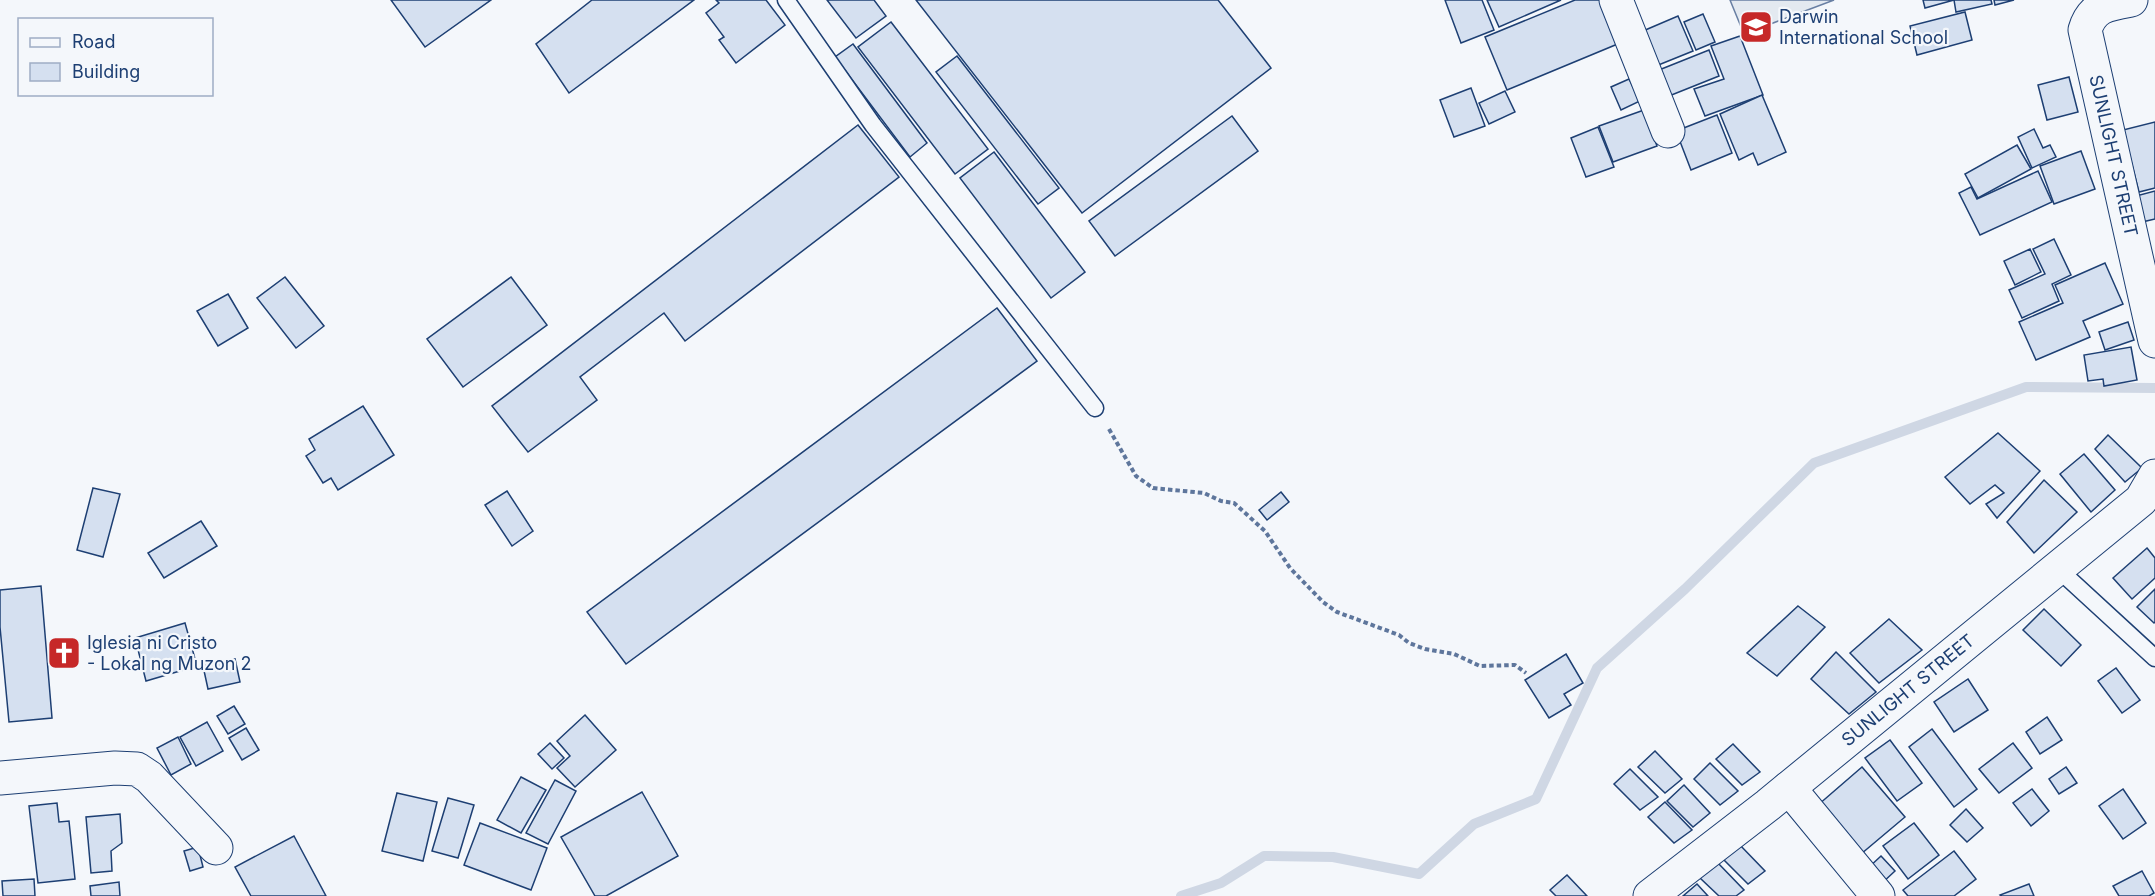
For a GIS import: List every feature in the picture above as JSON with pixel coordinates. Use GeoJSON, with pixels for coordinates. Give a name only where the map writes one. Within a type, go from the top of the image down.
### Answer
{"type":"FeatureCollection","features":[{"type":"Feature","properties":{"kind":"street"},"geometry":{"type":"LineString","coordinates":[[1616,0],[1668,131]]}},
{"type":"Feature","properties":{"kind":"street","name":"SUNLIGHT STREET"},"geometry":{"type":"LineString","coordinates":[[2131,0],[2109,4],[2089,16],[2085,30],[2144,238],[2155,341]]}},
{"type":"Feature","properties":{"kind":"street","name":"SUNLIGHT STREET"},"geometry":{"type":"LineString","coordinates":[[1650,896],[1789,788],[2141,500],[2155,476]]}},
{"type":"Feature","properties":{"kind":"street"},"geometry":{"type":"LineString","coordinates":[[0,778],[115,768],[137,769],[149,777],[216,848]]}},
{"type":"Feature","properties":{"kind":"street"},"geometry":{"type":"LineString","coordinates":[[1789,788],[1878,896]]}},
{"type":"Feature","properties":{"kind":"lane"},"geometry":{"type":"LineString","coordinates":[[786,0],[873,125],[1095,408]]}},
{"type":"Feature","properties":{"kind":"lane"},"geometry":{"type":"LineString","coordinates":[[2057,568],[2155,658]]}},
{"type":"Feature","properties":{"kind":"path"},"geometry":{"type":"LineString","coordinates":[[1095,408],[1136,476],[1153,488],[1204,493],[1221,501],[1234,503],[1265,531],[1290,568],[1323,602],[1337,612],[1399,635],[1409,643],[1425,649],[1454,654],[1480,666],[1515,665],[1526,673]]}},
{"type":"Feature","properties":{"kind":"shaded area"},"geometry":{"type":"Polygon","coordinates":[[[1730,0],[1834,0],[1744,34],[1730,0]]]}},
{"type":"Feature","properties":{"kind":"building"},"geometry":{"type":"Polygon","coordinates":[[[391,0],[491,0],[425,47],[391,0]]]}},
{"type":"Feature","properties":{"kind":"building"},"geometry":{"type":"Polygon","coordinates":[[[592,0],[694,0],[569,93],[536,44],[592,0]]]}},
{"type":"Feature","properties":{"kind":"building"},"geometry":{"type":"Polygon","coordinates":[[[716,0],[766,0],[785,25],[736,63],[719,40],[724,37],[706,13],[719,3],[716,0]]]}},
{"type":"Feature","properties":{"kind":"building"},"geometry":{"type":"Polygon","coordinates":[[[827,0],[874,0],[886,16],[856,38],[827,0]]]}},
{"type":"Feature","properties":{"kind":"building"},"geometry":{"type":"Polygon","coordinates":[[[916,0],[1218,0],[1271,68],[1082,213],[916,0]]]}},
{"type":"Feature","properties":{"kind":"building"},"geometry":{"type":"Polygon","coordinates":[[[1445,0],[1482,0],[1494,30],[1461,43],[1445,0]]]}},
{"type":"Feature","properties":{"kind":"building"},"geometry":{"type":"Polygon","coordinates":[[[1487,0],[1561,0],[1499,27],[1487,0]]]}},
{"type":"Feature","properties":{"kind":"building"},"geometry":{"type":"Polygon","coordinates":[[[1575,0],[1602,0],[1620,43],[1507,90],[1485,37],[1575,0]]]}},
{"type":"Feature","properties":{"kind":"building"},"geometry":{"type":"Polygon","coordinates":[[[1923,0],[1954,0],[1925,8],[1923,0]]]}},
{"type":"Feature","properties":{"kind":"building"},"geometry":{"type":"Polygon","coordinates":[[[1954,0],[1991,0],[1992,4],[1956,12],[1954,0]]]}},
{"type":"Feature","properties":{"kind":"building"},"geometry":{"type":"Polygon","coordinates":[[[1994,0],[2014,0],[1995,5],[1994,0]]]}},
{"type":"Feature","properties":{"kind":"building"},"geometry":{"type":"Polygon","coordinates":[[[1965,12],[1972,40],[1917,55],[1910,26],[1965,12]]]}},
{"type":"Feature","properties":{"kind":"building"},"geometry":{"type":"Polygon","coordinates":[[[1703,14],[1715,42],[1696,50],[1684,22],[1703,14]]]}},
{"type":"Feature","properties":{"kind":"building"},"geometry":{"type":"Polygon","coordinates":[[[1678,16],[1693,51],[1651,68],[1636,34],[1678,16]]]}},
{"type":"Feature","properties":{"kind":"building"},"geometry":{"type":"Polygon","coordinates":[[[891,22],[988,149],[955,174],[858,47],[891,22]]]}},
{"type":"Feature","properties":{"kind":"building"},"geometry":{"type":"Polygon","coordinates":[[[1740,36],[1763,95],[1705,116],[1694,89],[1724,79],[1711,46],[1740,36]]]}},
{"type":"Feature","properties":{"kind":"building"},"geometry":{"type":"Polygon","coordinates":[[[853,44],[927,143],[910,157],[835,57],[853,44]]]}},
{"type":"Feature","properties":{"kind":"building"},"geometry":{"type":"Polygon","coordinates":[[[1709,50],[1719,76],[1659,100],[1649,74],[1709,50]]]}},
{"type":"Feature","properties":{"kind":"building"},"geometry":{"type":"Polygon","coordinates":[[[957,56],[1059,188],[1038,204],[936,72],[957,56]]]}},
{"type":"Feature","properties":{"kind":"building"},"geometry":{"type":"Polygon","coordinates":[[[2069,77],[2078,112],[2047,120],[2038,85],[2069,77]]]}},
{"type":"Feature","properties":{"kind":"building"},"geometry":{"type":"Polygon","coordinates":[[[1629,79],[1640,101],[1621,110],[1611,87],[1629,79]]]}},
{"type":"Feature","properties":{"kind":"building"},"geometry":{"type":"Polygon","coordinates":[[[1471,88],[1485,126],[1454,137],[1440,100],[1471,88]]]}},
{"type":"Feature","properties":{"kind":"building"},"geometry":{"type":"Polygon","coordinates":[[[1505,91],[1515,112],[1489,124],[1479,103],[1505,91]]]}},
{"type":"Feature","properties":{"kind":"building"},"geometry":{"type":"Polygon","coordinates":[[[1762,95],[1786,152],[1758,165],[1753,153],[1739,160],[1720,114],[1762,95]]]}},
{"type":"Feature","properties":{"kind":"building"},"geometry":{"type":"Polygon","coordinates":[[[1644,110],[1657,146],[1613,162],[1599,126],[1644,110]]]}},
{"type":"Feature","properties":{"kind":"building"},"geometry":{"type":"Polygon","coordinates":[[[1717,115],[1732,153],[1691,170],[1676,131],[1717,115]]]}},
{"type":"Feature","properties":{"kind":"building"},"geometry":{"type":"Polygon","coordinates":[[[1232,116],[1258,151],[1115,256],[1089,221],[1232,116]]]}},
{"type":"Feature","properties":{"kind":"building"},"geometry":{"type":"Polygon","coordinates":[[[2155,122],[2155,188],[2139,192],[2123,130],[2155,122]]]}},
{"type":"Feature","properties":{"kind":"building"},"geometry":{"type":"Polygon","coordinates":[[[858,125],[899,177],[685,341],[664,313],[580,377],[597,400],[528,452],[492,406],[858,125]]]}},
{"type":"Feature","properties":{"kind":"building"},"geometry":{"type":"Polygon","coordinates":[[[1598,127],[1614,167],[1586,177],[1571,138],[1598,127]]]}},
{"type":"Feature","properties":{"kind":"building"},"geometry":{"type":"Polygon","coordinates":[[[2034,129],[2043,148],[2050,145],[2056,157],[2032,168],[2018,137],[2034,129]]]}},
{"type":"Feature","properties":{"kind":"building"},"geometry":{"type":"Polygon","coordinates":[[[2017,145],[2031,169],[1978,198],[1965,174],[2017,145]]]}},
{"type":"Feature","properties":{"kind":"building"},"geometry":{"type":"Polygon","coordinates":[[[2081,151],[2095,189],[2054,204],[2040,166],[2081,151]]]}},
{"type":"Feature","properties":{"kind":"building"},"geometry":{"type":"Polygon","coordinates":[[[994,152],[1085,272],[1051,298],[960,178],[994,152]]]}},
{"type":"Feature","properties":{"kind":"building"},"geometry":{"type":"Polygon","coordinates":[[[2038,171],[2052,202],[1980,235],[1959,193],[1971,187],[1977,199],[2038,171]]]}},
{"type":"Feature","properties":{"kind":"building"},"geometry":{"type":"Polygon","coordinates":[[[2155,191],[2155,219],[2142,222],[2136,196],[2155,191]]]}},
{"type":"Feature","properties":{"kind":"building"},"geometry":{"type":"Polygon","coordinates":[[[2054,239],[2071,275],[2052,284],[2059,301],[2022,318],[2009,290],[2045,274],[2033,249],[2054,239]]]}},
{"type":"Feature","properties":{"kind":"building"},"geometry":{"type":"Polygon","coordinates":[[[2030,249],[2041,272],[2015,285],[2004,261],[2030,249]]]}},
{"type":"Feature","properties":{"kind":"building"},"geometry":{"type":"Polygon","coordinates":[[[2105,263],[2123,304],[2083,321],[2090,337],[2036,360],[2019,322],[2063,303],[2055,285],[2105,263]]]}},
{"type":"Feature","properties":{"kind":"building"},"geometry":{"type":"Polygon","coordinates":[[[285,277],[324,326],[296,348],[257,298],[285,277]]]}},
{"type":"Feature","properties":{"kind":"building"},"geometry":{"type":"Polygon","coordinates":[[[511,277],[547,325],[463,387],[427,339],[511,277]]]}},
{"type":"Feature","properties":{"kind":"building"},"geometry":{"type":"Polygon","coordinates":[[[228,294],[248,328],[218,346],[197,311],[228,294]]]}},
{"type":"Feature","properties":{"kind":"building"},"geometry":{"type":"Polygon","coordinates":[[[997,308],[1037,361],[626,664],[587,612],[997,308]]]}},
{"type":"Feature","properties":{"kind":"building"},"geometry":{"type":"Polygon","coordinates":[[[2128,322],[2134,340],[2105,350],[2099,332],[2128,322]]]}},
{"type":"Feature","properties":{"kind":"building"},"geometry":{"type":"Polygon","coordinates":[[[2131,347],[2137,380],[2104,386],[2103,379],[2088,381],[2084,355],[2131,347]]]}},
{"type":"Feature","properties":{"kind":"building"},"geometry":{"type":"Polygon","coordinates":[[[363,406],[394,455],[338,490],[331,478],[323,483],[306,456],[315,450],[309,439],[363,406]]]}},
{"type":"Feature","properties":{"kind":"building"},"geometry":{"type":"Polygon","coordinates":[[[1998,433],[2040,471],[1997,518],[1986,504],[2004,493],[1995,485],[1970,504],[1945,477],[1998,433]]]}},
{"type":"Feature","properties":{"kind":"building"},"geometry":{"type":"Polygon","coordinates":[[[2108,435],[2142,468],[2125,482],[2095,449],[2108,435]]]}},
{"type":"Feature","properties":{"kind":"building"},"geometry":{"type":"Polygon","coordinates":[[[2084,454],[2115,490],[2091,512],[2060,474],[2084,454]]]}},
{"type":"Feature","properties":{"kind":"building"},"geometry":{"type":"Polygon","coordinates":[[[2044,480],[2077,512],[2034,553],[2007,522],[2044,480]]]}},
{"type":"Feature","properties":{"kind":"building"},"geometry":{"type":"Polygon","coordinates":[[[93,488],[120,494],[103,557],[77,550],[93,488]]]}},
{"type":"Feature","properties":{"kind":"building"},"geometry":{"type":"Polygon","coordinates":[[[507,491],[533,531],[512,546],[485,505],[507,491]]]}},
{"type":"Feature","properties":{"kind":"building"},"geometry":{"type":"Polygon","coordinates":[[[1281,492],[1289,502],[1267,520],[1259,510],[1281,492]]]}},
{"type":"Feature","properties":{"kind":"building"},"geometry":{"type":"Polygon","coordinates":[[[201,521],[217,546],[164,578],[148,553],[201,521]]]}},
{"type":"Feature","properties":{"kind":"building"},"geometry":{"type":"Polygon","coordinates":[[[2147,548],[2155,558],[2155,578],[2132,599],[2113,578],[2147,548]]]}},
{"type":"Feature","properties":{"kind":"building"},"geometry":{"type":"Polygon","coordinates":[[[41,586],[52,718],[9,722],[0,627],[0,590],[41,586]]]}},
{"type":"Feature","properties":{"kind":"building"},"geometry":{"type":"Polygon","coordinates":[[[2155,589],[2155,622],[2154,623],[2137,607],[2155,589]]]}},
{"type":"Feature","properties":{"kind":"building"},"geometry":{"type":"Polygon","coordinates":[[[1798,606],[1825,627],[1777,676],[1747,653],[1798,606]]]}},
{"type":"Feature","properties":{"kind":"building"},"geometry":{"type":"Polygon","coordinates":[[[2044,609],[2081,645],[2061,666],[2023,630],[2044,609]]]}},
{"type":"Feature","properties":{"kind":"building"},"geometry":{"type":"Polygon","coordinates":[[[1889,619],[1922,650],[1879,683],[1850,653],[1889,619]]]}},
{"type":"Feature","properties":{"kind":"building"},"geometry":{"type":"Polygon","coordinates":[[[185,623],[197,666],[146,681],[135,638],[185,623]]]}},
{"type":"Feature","properties":{"kind":"building"},"geometry":{"type":"Polygon","coordinates":[[[1836,652],[1876,692],[1849,714],[1811,679],[1836,652]]]}},
{"type":"Feature","properties":{"kind":"building"},"geometry":{"type":"Polygon","coordinates":[[[1566,654],[1583,683],[1564,694],[1571,705],[1549,718],[1525,680],[1566,654]]]}},
{"type":"Feature","properties":{"kind":"building"},"geometry":{"type":"Polygon","coordinates":[[[235,659],[240,682],[208,689],[203,666],[235,659]]]}},
{"type":"Feature","properties":{"kind":"building"},"geometry":{"type":"Polygon","coordinates":[[[2116,668],[2140,700],[2122,713],[2098,681],[2116,668]]]}},
{"type":"Feature","properties":{"kind":"building"},"geometry":{"type":"Polygon","coordinates":[[[1968,679],[1988,710],[1954,732],[1934,702],[1968,679]]]}},
{"type":"Feature","properties":{"kind":"building"},"geometry":{"type":"Polygon","coordinates":[[[234,706],[245,724],[228,734],[217,716],[234,706]]]}},
{"type":"Feature","properties":{"kind":"building"},"geometry":{"type":"Polygon","coordinates":[[[585,715],[616,750],[575,787],[557,768],[570,756],[557,741],[585,715]]]}},
{"type":"Feature","properties":{"kind":"building"},"geometry":{"type":"Polygon","coordinates":[[[2047,717],[2062,740],[2040,754],[2026,732],[2047,717]]]}},
{"type":"Feature","properties":{"kind":"building"},"geometry":{"type":"Polygon","coordinates":[[[207,722],[223,751],[196,766],[180,737],[207,722]]]}},
{"type":"Feature","properties":{"kind":"building"},"geometry":{"type":"Polygon","coordinates":[[[246,728],[259,750],[242,760],[229,738],[246,728]]]}},
{"type":"Feature","properties":{"kind":"building"},"geometry":{"type":"Polygon","coordinates":[[[1932,729],[1977,789],[1954,807],[1909,747],[1932,729]]]}},
{"type":"Feature","properties":{"kind":"building"},"geometry":{"type":"Polygon","coordinates":[[[178,737],[191,764],[171,775],[157,748],[178,737]]]}},
{"type":"Feature","properties":{"kind":"building"},"geometry":{"type":"Polygon","coordinates":[[[1890,740],[1922,783],[1897,801],[1865,758],[1890,740]]]}},
{"type":"Feature","properties":{"kind":"building"},"geometry":{"type":"Polygon","coordinates":[[[550,743],[564,758],[552,769],[538,754],[550,743]]]}},
{"type":"Feature","properties":{"kind":"building"},"geometry":{"type":"Polygon","coordinates":[[[2013,743],[2032,768],[1999,793],[1979,769],[2013,743]]]}},
{"type":"Feature","properties":{"kind":"building"},"geometry":{"type":"Polygon","coordinates":[[[1733,744],[1760,772],[1742,785],[1716,759],[1733,744]]]}},
{"type":"Feature","properties":{"kind":"building"},"geometry":{"type":"Polygon","coordinates":[[[1655,751],[1682,779],[1665,793],[1638,767],[1655,751]]]}},
{"type":"Feature","properties":{"kind":"building"},"geometry":{"type":"Polygon","coordinates":[[[1710,763],[1738,791],[1720,805],[1694,779],[1710,763]]]}},
{"type":"Feature","properties":{"kind":"building"},"geometry":{"type":"Polygon","coordinates":[[[1862,767],[1905,817],[1861,854],[1818,805],[1862,767]]]}},
{"type":"Feature","properties":{"kind":"building"},"geometry":{"type":"Polygon","coordinates":[[[2066,767],[2077,783],[2059,794],[2049,779],[2066,767]]]}},
{"type":"Feature","properties":{"kind":"building"},"geometry":{"type":"Polygon","coordinates":[[[1630,769],[1658,797],[1640,810],[1614,784],[1630,769]]]}},
{"type":"Feature","properties":{"kind":"building"},"geometry":{"type":"Polygon","coordinates":[[[521,777],[546,790],[521,833],[497,820],[521,777]]]}},
{"type":"Feature","properties":{"kind":"building"},"geometry":{"type":"Polygon","coordinates":[[[555,780],[576,791],[548,844],[526,833],[555,780]]]}},
{"type":"Feature","properties":{"kind":"building"},"geometry":{"type":"Polygon","coordinates":[[[1684,785],[1710,813],[1693,827],[1667,801],[1684,785]]]}},
{"type":"Feature","properties":{"kind":"building"},"geometry":{"type":"Polygon","coordinates":[[[2032,789],[2049,811],[2031,826],[2013,803],[2032,789]]]}},
{"type":"Feature","properties":{"kind":"building"},"geometry":{"type":"Polygon","coordinates":[[[2123,789],[2146,823],[2123,839],[2099,806],[2123,789]]]}},
{"type":"Feature","properties":{"kind":"building"},"geometry":{"type":"Polygon","coordinates":[[[642,792],[678,856],[606,896],[595,896],[561,837],[642,792]]]}},
{"type":"Feature","properties":{"kind":"building"},"geometry":{"type":"Polygon","coordinates":[[[397,793],[437,802],[423,861],[382,851],[397,793]]]}},
{"type":"Feature","properties":{"kind":"building"},"geometry":{"type":"Polygon","coordinates":[[[448,798],[474,805],[458,858],[432,851],[448,798]]]}},
{"type":"Feature","properties":{"kind":"building"},"geometry":{"type":"Polygon","coordinates":[[[1665,802],[1692,830],[1674,843],[1648,817],[1665,802]]]}},
{"type":"Feature","properties":{"kind":"building"},"geometry":{"type":"Polygon","coordinates":[[[57,803],[59,822],[69,821],[75,879],[38,883],[29,806],[57,803]]]}},
{"type":"Feature","properties":{"kind":"building"},"geometry":{"type":"Polygon","coordinates":[[[1966,809],[1983,828],[1967,842],[1950,825],[1966,809]]]}},
{"type":"Feature","properties":{"kind":"building"},"geometry":{"type":"Polygon","coordinates":[[[120,814],[122,843],[111,851],[112,871],[91,873],[86,817],[120,814]]]}},
{"type":"Feature","properties":{"kind":"building"},"geometry":{"type":"Polygon","coordinates":[[[480,823],[547,848],[531,890],[464,865],[480,823]]]}},
{"type":"Feature","properties":{"kind":"building"},"geometry":{"type":"Polygon","coordinates":[[[1914,823],[1939,855],[1908,879],[1883,846],[1914,823]]]}},
{"type":"Feature","properties":{"kind":"building"},"geometry":{"type":"Polygon","coordinates":[[[294,836],[326,896],[251,896],[235,867],[294,836]]]}},
{"type":"Feature","properties":{"kind":"building"},"geometry":{"type":"Polygon","coordinates":[[[1738,843],[1765,871],[1748,884],[1722,858],[1738,843]]]}},
{"type":"Feature","properties":{"kind":"building"},"geometry":{"type":"Polygon","coordinates":[[[198,847],[203,867],[190,871],[184,851],[198,847]]]}},
{"type":"Feature","properties":{"kind":"building"},"geometry":{"type":"Polygon","coordinates":[[[1954,851],[1976,879],[1954,896],[1908,896],[1903,890],[1954,851]]]}},
{"type":"Feature","properties":{"kind":"building"},"geometry":{"type":"Polygon","coordinates":[[[1881,856],[1895,871],[1881,884],[1867,869],[1881,856]]]}},
{"type":"Feature","properties":{"kind":"building"},"geometry":{"type":"Polygon","coordinates":[[[1717,862],[1744,890],[1736,896],[1719,896],[1700,878],[1717,862]]]}},
{"type":"Feature","properties":{"kind":"building"},"geometry":{"type":"Polygon","coordinates":[[[2142,871],[2154,893],[2149,896],[2119,896],[2113,886],[2142,871]]]}},
{"type":"Feature","properties":{"kind":"building"},"geometry":{"type":"Polygon","coordinates":[[[1567,875],[1587,896],[1556,896],[1550,890],[1567,875]]]}},
{"type":"Feature","properties":{"kind":"building"},"geometry":{"type":"Polygon","coordinates":[[[34,879],[35,896],[3,896],[2,881],[34,879]]]}},
{"type":"Feature","properties":{"kind":"building"},"geometry":{"type":"Polygon","coordinates":[[[119,882],[120,896],[91,896],[90,886],[119,882]]]}},
{"type":"Feature","properties":{"kind":"building"},"geometry":{"type":"Polygon","coordinates":[[[1697,884],[1708,896],[1683,896],[1697,884]]]}},
{"type":"Feature","properties":{"kind":"building"},"geometry":{"type":"Polygon","coordinates":[[[2029,884],[2034,896],[2000,895],[2029,884]]]}},
{"type":"Feature","properties":{"kind":"waterway"},"geometry":{"type":"LineString","coordinates":[[1181,896],[1221,883],[1264,856],[1333,857],[1419,874],[1474,824],[1536,799],[1597,668],[1685,589],[1814,463],[2026,387],[2154,388]]}},
{"type":"Feature","properties":{"kind":"place","name":"Darwin International School"},"geometry":{"type":"Point","coordinates":[1756,27]}},
{"type":"Feature","properties":{"kind":"place","name":"Iglesia ni Cristo - Lokal ng Muzon 2"},"geometry":{"type":"Point","coordinates":[64,653]}}]}
